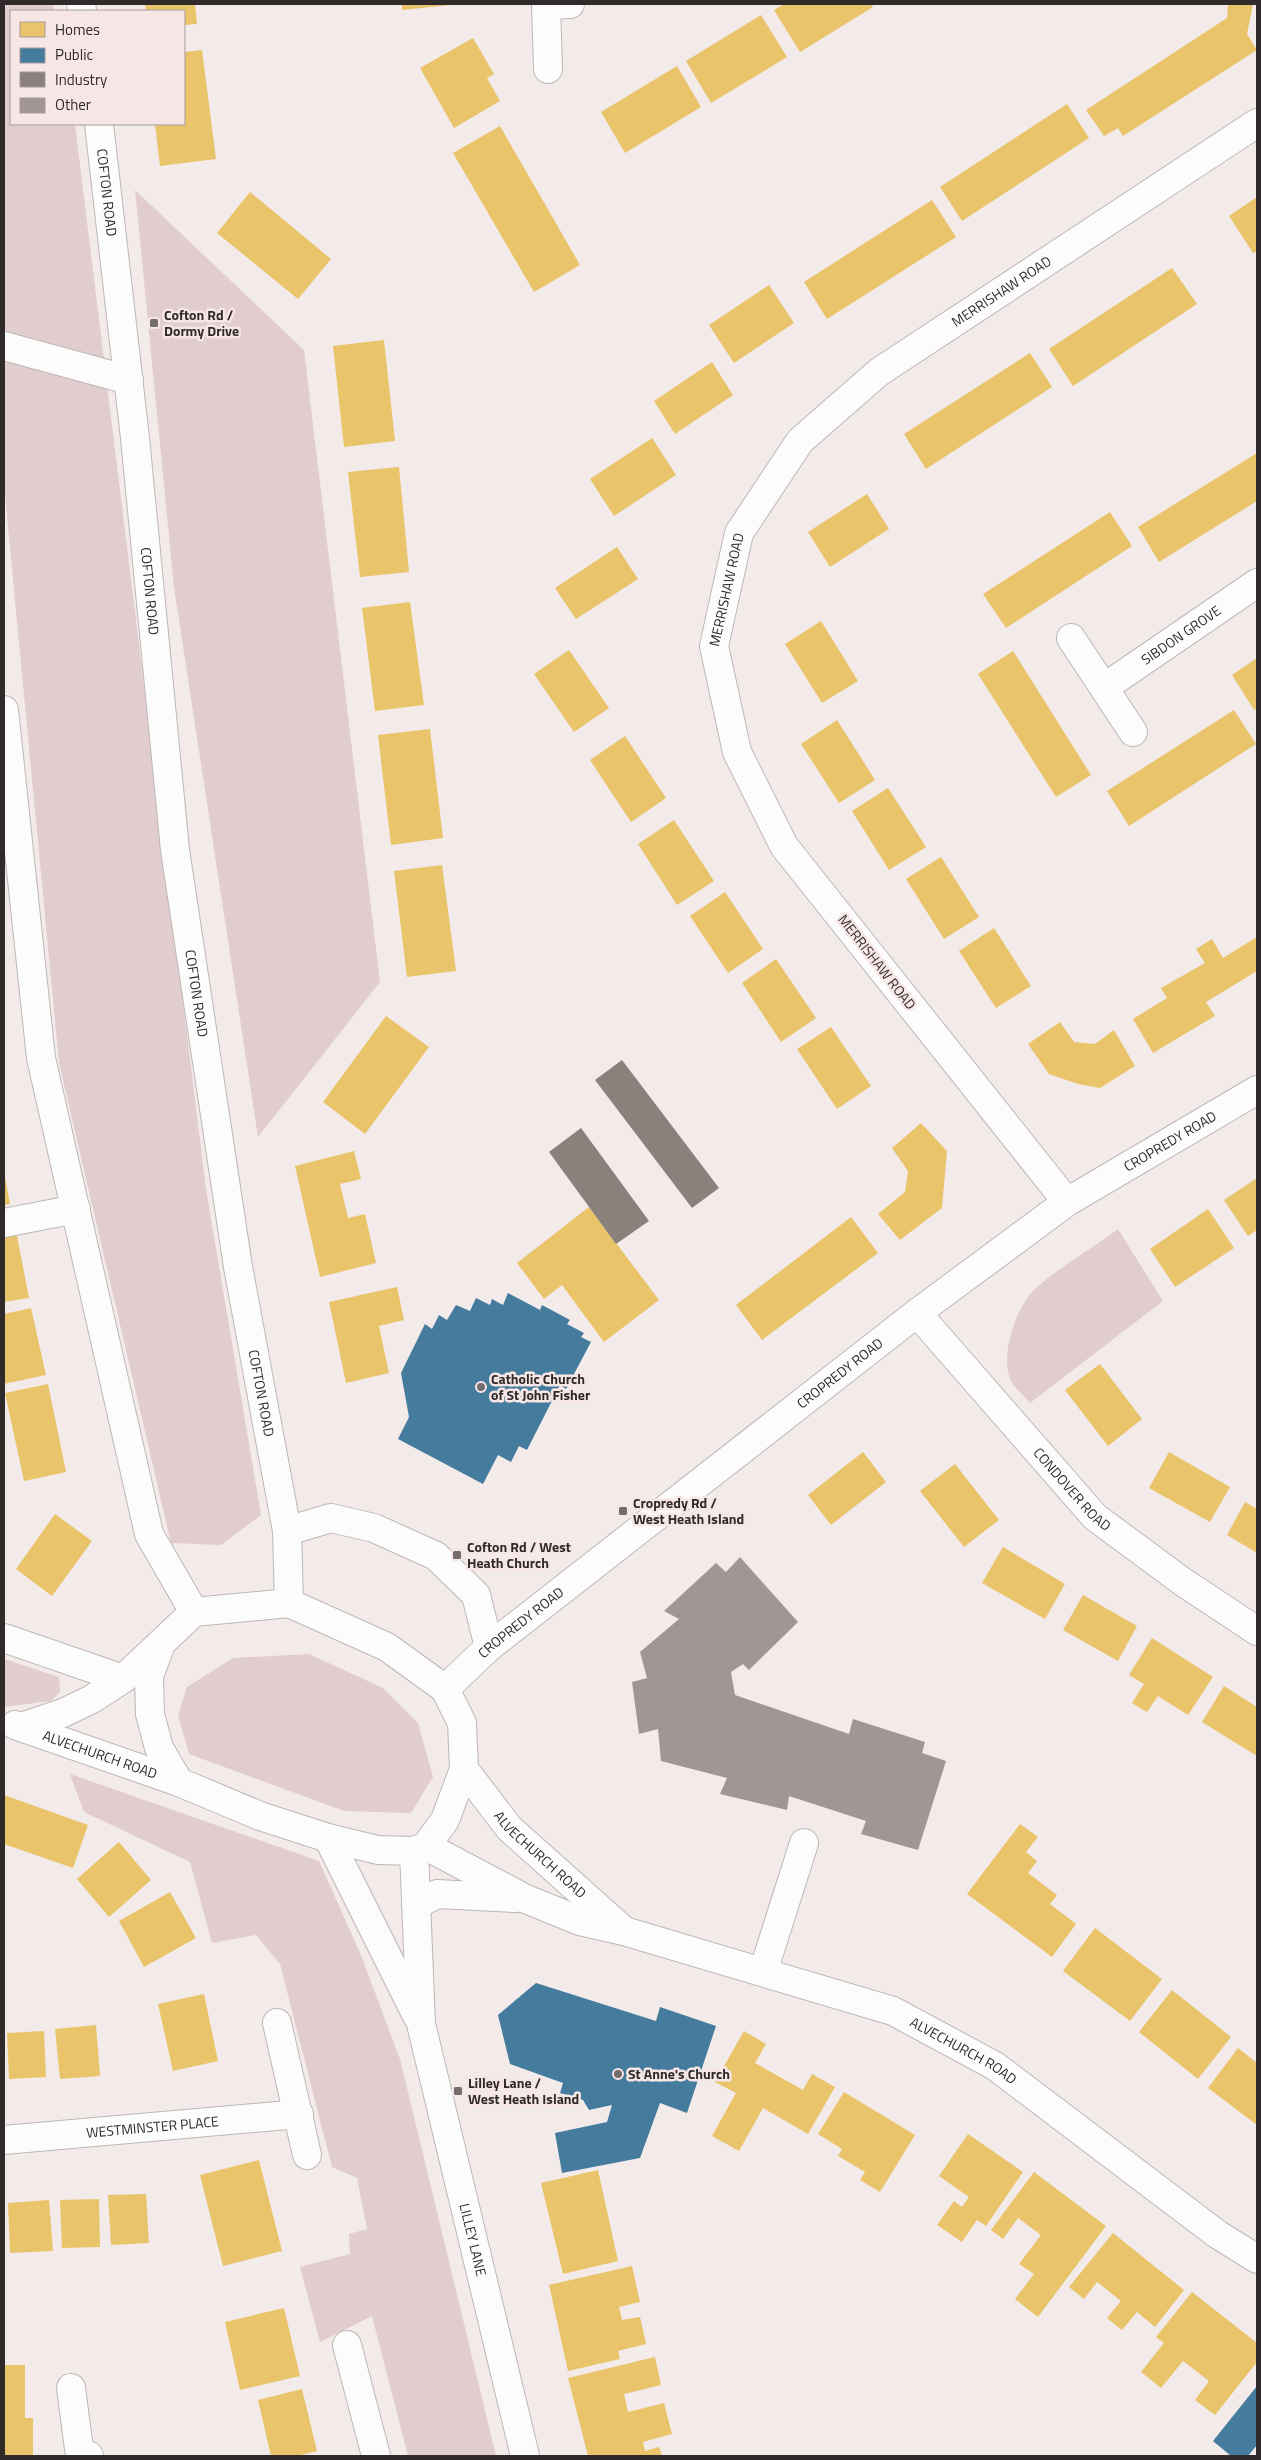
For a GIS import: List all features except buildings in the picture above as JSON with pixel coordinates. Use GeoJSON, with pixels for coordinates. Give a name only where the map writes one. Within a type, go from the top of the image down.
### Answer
{"type":"FeatureCollection","features":[{"type":"Feature","properties":{"kind":"street"},"geometry":{"type":"LineString","coordinates":[[548,68],[554,4]]}},
{"type":"Feature","properties":{"kind":"street","name":"MERRISHAW ROAD"},"geometry":{"type":"LineString","coordinates":[[1067,1202],[784,846],[737,752],[714,646],[739,533],[800,441],[879,372],[1257,123]]}},
{"type":"Feature","properties":{"kind":"street","name":"COFTON ROAD"},"geometry":{"type":"LineString","coordinates":[[99,125],[129,380],[175,850],[238,1267],[287,1531],[289,1603]]}},
{"type":"Feature","properties":{"kind":"street"},"geometry":{"type":"LineString","coordinates":[[4,346],[129,380]]}},
{"type":"Feature","properties":{"kind":"street","name":"SIBDON GROVE"},"geometry":{"type":"LineString","coordinates":[[1104,687],[1257,582]]}},
{"type":"Feature","properties":{"kind":"street"},"geometry":{"type":"LineString","coordinates":[[1071,638],[1133,732]]}},
{"type":"Feature","properties":{"kind":"street"},"geometry":{"type":"LineString","coordinates":[[4,710],[41,1058],[148,1534],[194,1612],[289,1603],[386,1647],[445,1689],[462,1723],[464,1769],[445,1820],[420,1849]]}},
{"type":"Feature","properties":{"kind":"street","name":"CROPREDY ROAD"},"geometry":{"type":"LineString","coordinates":[[445,1689],[489,1647],[917,1313],[1067,1202],[1257,1090]]}},
{"type":"Feature","properties":{"kind":"street"},"geometry":{"type":"LineString","coordinates":[[4,1223],[76,1209]]}},
{"type":"Feature","properties":{"kind":"street","name":"CONDOVER ROAD"},"geometry":{"type":"LineString","coordinates":[[917,1313],[1095,1517],[1183,1582],[1257,1631]]}},
{"type":"Feature","properties":{"kind":"street"},"geometry":{"type":"LineString","coordinates":[[287,1531],[331,1518],[374,1528],[436,1556],[476,1595],[489,1647]]}},
{"type":"Feature","properties":{"kind":"street","name":"ALVECHURCH ROAD"},"geometry":{"type":"LineString","coordinates":[[12,1725],[63,1713],[92,1699],[123,1679],[194,1612]]}},
{"type":"Feature","properties":{"kind":"street"},"geometry":{"type":"LineString","coordinates":[[4,1638],[123,1679]]}},
{"type":"Feature","properties":{"kind":"street"},"geometry":{"type":"LineString","coordinates":[[161,1644],[149,1676],[150,1714],[159,1748],[179,1782]]}},
{"type":"Feature","properties":{"kind":"street","name":"ALVECHURCH ROAD"},"geometry":{"type":"LineString","coordinates":[[12,1725],[179,1782],[260,1816],[328,1838],[378,1850],[420,1849],[526,1899],[580,1921],[624,1931],[893,2011],[995,2066],[1217,2234],[1257,2260]]}},
{"type":"Feature","properties":{"kind":"street","name":"ALVECHURCH ROAD"},"geometry":{"type":"LineString","coordinates":[[464,1769],[509,1828],[624,1931]]}},
{"type":"Feature","properties":{"kind":"street","name":"LILLEY LANE"},"geometry":{"type":"LineString","coordinates":[[328,1838],[421,2024]]}},
{"type":"Feature","properties":{"kind":"street"},"geometry":{"type":"LineString","coordinates":[[763,1972],[804,1843]]}},
{"type":"Feature","properties":{"kind":"street","name":"LILLEY LANE"},"geometry":{"type":"LineString","coordinates":[[420,1849],[416,1905],[421,2024],[525,2456]]}},
{"type":"Feature","properties":{"kind":"street","name":"ALVECHURCH ROAD"},"geometry":{"type":"LineString","coordinates":[[416,1905],[437,1894],[526,1899]]}},
{"type":"Feature","properties":{"kind":"street"},"geometry":{"type":"LineString","coordinates":[[277,2023],[300,2114],[307,2155]]}},
{"type":"Feature","properties":{"kind":"street","name":"WESTMINSTER PLACE"},"geometry":{"type":"LineString","coordinates":[[4,2140],[300,2114]]}},
{"type":"Feature","properties":{"kind":"street"},"geometry":{"type":"LineString","coordinates":[[348,2345],[376,2456]]}},
{"type":"Feature","properties":{"kind":"street"},"geometry":{"type":"LineString","coordinates":[[70,2388],[79,2449],[89,2456]]}},
{"type":"Feature","properties":{"kind":"shaded area"},"geometry":{"type":"Polygon","coordinates":[[[4,4],[53,4],[55,10],[10,10],[10,125],[75,125],[206,1189],[261,1515],[221,1545],[171,1543],[59,1063],[4,485],[4,4]]]}},
{"type":"Feature","properties":{"kind":"shaded area"},"geometry":{"type":"Polygon","coordinates":[[[135,190],[304,350],[380,982],[258,1137],[174,587],[135,190]]]}},
{"type":"Feature","properties":{"kind":"shaded area"},"geometry":{"type":"Polygon","coordinates":[[[1118,1229],[1163,1301],[1030,1403],[1012,1382],[1008,1372],[1008,1348],[1015,1321],[1021,1308],[1027,1298],[1043,1282],[1118,1229]]]}},
{"type":"Feature","properties":{"kind":"shaded area"},"geometry":{"type":"Polygon","coordinates":[[[309,1654],[383,1688],[418,1723],[433,1777],[411,1813],[344,1811],[189,1754],[178,1715],[187,1687],[233,1658],[309,1654]]]}},
{"type":"Feature","properties":{"kind":"shaded area"},"geometry":{"type":"Polygon","coordinates":[[[4,1659],[59,1677],[60,1692],[51,1701],[4,1707],[4,1659]]]}},
{"type":"Feature","properties":{"kind":"shaded area"},"geometry":{"type":"Polygon","coordinates":[[[70,1774],[319,1861],[361,1955],[400,2059],[496,2456],[408,2456],[372,2316],[320,2342],[300,2267],[350,2254],[349,2234],[367,2229],[357,2178],[332,2167],[280,1964],[256,1935],[212,1943],[190,1862],[84,1812],[70,1774]]]}},
{"type":"Feature","properties":{"kind":"place","name":"Cofton Rd / Dormy Drive"},"geometry":{"type":"Point","coordinates":[154,323]}},
{"type":"Feature","properties":{"kind":"place","name":"Catholic Church of St John Fisher"},"geometry":{"type":"Point","coordinates":[481,1387]}},
{"type":"Feature","properties":{"kind":"place","name":"Cropredy Rd / West Heath Island"},"geometry":{"type":"Point","coordinates":[623,1511]}},
{"type":"Feature","properties":{"kind":"place","name":"Cofton Rd / West Heath Church"},"geometry":{"type":"Point","coordinates":[457,1555]}},
{"type":"Feature","properties":{"kind":"place","name":"St Anne's Church"},"geometry":{"type":"Point","coordinates":[618,2074]}},
{"type":"Feature","properties":{"kind":"place","name":"Lilley Lane / West Heath Island"},"geometry":{"type":"Point","coordinates":[458,2091]}}]}
